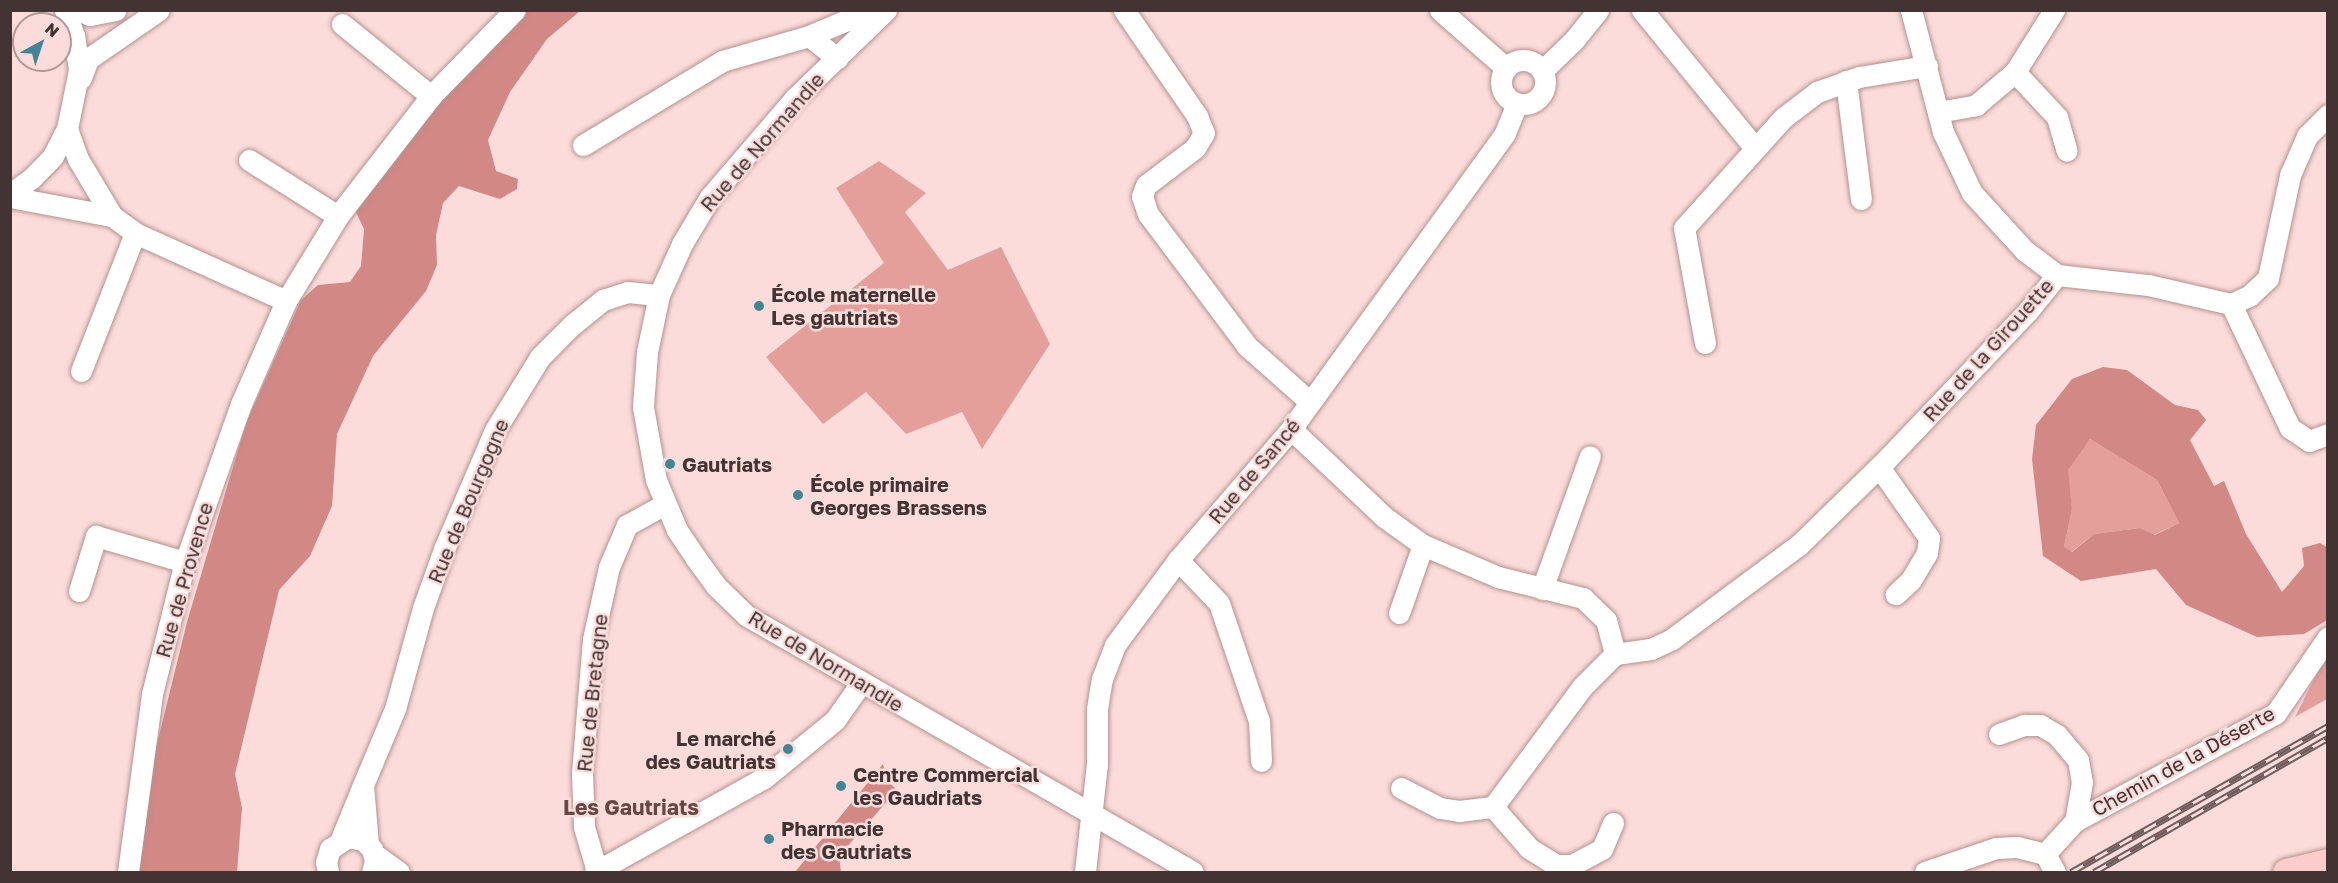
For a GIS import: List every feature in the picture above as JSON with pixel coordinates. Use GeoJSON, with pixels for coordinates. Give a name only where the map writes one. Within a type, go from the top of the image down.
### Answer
{"type":"FeatureCollection","features":[{"type":"Feature","properties":{"kind":"main road"},"geometry":{"type":"LineString","coordinates":[[2286,873],[2328,863]]}},
{"type":"Feature","properties":{"kind":"main road"},"geometry":{"type":"LineString","coordinates":[[2313,873],[2328,863]]}},
{"type":"Feature","properties":{"kind":"street"},"geometry":{"type":"LineString","coordinates":[[64,10],[78,53],[78,87]]}},
{"type":"Feature","properties":{"kind":"street"},"geometry":{"type":"LineString","coordinates":[[78,10],[90,15],[116,10]]}},
{"type":"Feature","properties":{"kind":"street"},"geometry":{"type":"LineString","coordinates":[[10,195],[32,178],[52,156],[68,129],[78,87],[88,59],[159,10]]}},
{"type":"Feature","properties":{"kind":"street","name":"Rue de Provence"},"geometry":{"type":"LineString","coordinates":[[128,873],[152,694],[185,562],[241,404],[286,301],[338,216],[431,96],[515,10]]}},
{"type":"Feature","properties":{"kind":"street"},"geometry":{"type":"LineString","coordinates":[[583,145],[722,61],[808,36],[871,10]]}},
{"type":"Feature","properties":{"kind":"street","name":"Rue de Normandie"},"geometry":{"type":"LineString","coordinates":[[886,10],[795,98],[710,197],[659,295],[647,352],[643,407],[656,480],[665,504],[695,557],[716,586],[747,616],[1193,873]]}},
{"type":"Feature","properties":{"kind":"street"},"geometry":{"type":"LineString","coordinates":[[1124,10],[1197,116],[1204,133],[1195,148],[1146,185],[1142,196],[1148,214],[1247,346],[1310,402]]}},
{"type":"Feature","properties":{"kind":"street"},"geometry":{"type":"LineString","coordinates":[[1440,10],[1506,68]]}},
{"type":"Feature","properties":{"kind":"street"},"geometry":{"type":"LineString","coordinates":[[1542,71],[1575,40],[1598,10]]}},
{"type":"Feature","properties":{"kind":"street"},"geometry":{"type":"LineString","coordinates":[[1642,10],[1755,148]]}},
{"type":"Feature","properties":{"kind":"street","name":"Rue de la Girouette"},"geometry":{"type":"LineString","coordinates":[[1615,654],[1651,649],[1713,610],[1800,544],[1879,467],[2028,311],[2057,275],[2025,251],[1972,193],[1943,132],[1911,10]]}},
{"type":"Feature","properties":{"kind":"street"},"geometry":{"type":"LineString","coordinates":[[1938,112],[1977,105],[2015,72],[2054,10]]}},
{"type":"Feature","properties":{"kind":"street"},"geometry":{"type":"LineString","coordinates":[[342,24],[431,96]]}},
{"type":"Feature","properties":{"kind":"street"},"geometry":{"type":"LineString","coordinates":[[808,36],[837,58]]}},
{"type":"Feature","properties":{"kind":"street"},"geometry":{"type":"LineString","coordinates":[[1523,60],[1542,71],[1544,83],[1539,96],[1527,103],[1517,103],[1506,96],[1501,85],[1506,68],[1523,60]]}},
{"type":"Feature","properties":{"kind":"street"},"geometry":{"type":"LineString","coordinates":[[1705,344],[1684,228],[1783,118],[1817,92],[1846,81],[1927,66]]}},
{"type":"Feature","properties":{"kind":"street"},"geometry":{"type":"LineString","coordinates":[[2015,72],[2057,117],[2067,151]]}},
{"type":"Feature","properties":{"kind":"street"},"geometry":{"type":"LineString","coordinates":[[1846,81],[1861,199]]}},
{"type":"Feature","properties":{"kind":"street","name":"Rue de Sancé"},"geometry":{"type":"LineString","coordinates":[[1085,873],[1093,814],[1097,709],[1102,679],[1115,645],[1178,560],[1291,429],[1505,133],[1517,103]]}},
{"type":"Feature","properties":{"kind":"street"},"geometry":{"type":"LineString","coordinates":[[2057,275],[2148,285],[2231,303],[2249,296],[2268,278],[2290,175],[2307,136],[2328,115]]}},
{"type":"Feature","properties":{"kind":"street"},"geometry":{"type":"LineString","coordinates":[[68,129],[78,159],[112,216],[135,233],[286,301]]}},
{"type":"Feature","properties":{"kind":"street"},"geometry":{"type":"LineString","coordinates":[[249,160],[338,216]]}},
{"type":"Feature","properties":{"kind":"street"},"geometry":{"type":"LineString","coordinates":[[10,195],[112,216]]}},
{"type":"Feature","properties":{"kind":"street"},"geometry":{"type":"LineString","coordinates":[[81,371],[135,233]]}},
{"type":"Feature","properties":{"kind":"street","name":"Rue de Bourgogne"},"geometry":{"type":"LineString","coordinates":[[327,872],[327,855],[340,839],[395,710],[423,608],[444,549],[495,430],[540,357],[603,300],[619,295],[659,295]]}},
{"type":"Feature","properties":{"kind":"street"},"geometry":{"type":"LineString","coordinates":[[2231,303],[2290,428],[2309,441],[2328,434]]}},
{"type":"Feature","properties":{"kind":"street"},"geometry":{"type":"LineString","coordinates":[[1291,429],[1384,518],[1423,545],[1498,577],[1583,598],[1598,609],[1606,620],[1615,654],[1582,687],[1493,807],[1459,811],[1440,808],[1401,788]]}},
{"type":"Feature","properties":{"kind":"street"},"geometry":{"type":"LineString","coordinates":[[1542,589],[1590,456]]}},
{"type":"Feature","properties":{"kind":"street"},"geometry":{"type":"LineString","coordinates":[[1879,467],[1929,538],[1927,553],[1911,580],[1896,594]]}},
{"type":"Feature","properties":{"kind":"street","name":"Rue de Bretagne"},"geometry":{"type":"LineString","coordinates":[[596,872],[584,827],[582,773],[593,639],[609,567],[627,525],[665,504]]}},
{"type":"Feature","properties":{"kind":"street"},"geometry":{"type":"LineString","coordinates":[[79,591],[96,536],[185,562]]}},
{"type":"Feature","properties":{"kind":"street"},"geometry":{"type":"LineString","coordinates":[[1400,613],[1423,545]]}},
{"type":"Feature","properties":{"kind":"street"},"geometry":{"type":"LineString","coordinates":[[1178,560],[1219,603],[1259,721],[1261,761]]}},
{"type":"Feature","properties":{"kind":"street","name":"Chemin de la Déserte"},"geometry":{"type":"LineString","coordinates":[[2045,854],[2075,821],[2276,713],[2328,637]]}},
{"type":"Feature","properties":{"kind":"street"},"geometry":{"type":"LineString","coordinates":[[596,872],[764,778],[835,720],[861,683]]}},
{"type":"Feature","properties":{"kind":"street","name":"Chemin de la Déserte"},"geometry":{"type":"LineString","coordinates":[[1999,734],[2024,725],[2040,725],[2058,735],[2078,760],[2082,782],[2075,821]]}},
{"type":"Feature","properties":{"kind":"street","name":"Rue de Bourgogne"},"geometry":{"type":"LineString","coordinates":[[363,785],[372,857]]}},
{"type":"Feature","properties":{"kind":"street"},"geometry":{"type":"LineString","coordinates":[[1493,807],[1529,848],[1556,865],[1572,865],[1602,849],[1613,823]]}},
{"type":"Feature","properties":{"kind":"street"},"geometry":{"type":"LineString","coordinates":[[340,839],[356,838],[372,857],[399,873]]}},
{"type":"Feature","properties":{"kind":"street"},"geometry":{"type":"LineString","coordinates":[[1925,873],[1996,848],[2017,847],[2045,854],[2055,873]]}},
{"type":"Feature","properties":{"kind":"shaded area"},"geometry":{"type":"Polygon","coordinates":[[[526,11],[580,11],[547,39],[510,92],[488,140],[496,171],[518,179],[517,189],[500,199],[459,186],[443,203],[436,235],[437,265],[426,291],[373,356],[337,434],[332,506],[310,556],[279,590],[235,774],[242,808],[237,872],[138,872],[152,764],[187,622],[246,423],[301,300],[318,285],[350,282],[361,266],[364,229],[355,210],[448,93],[526,11]]]}},
{"type":"Feature","properties":{"kind":"shaded area"},"geometry":{"type":"Polygon","coordinates":[[[879,161],[926,193],[905,212],[948,270],[1001,247],[1050,344],[982,449],[962,412],[906,434],[866,392],[823,424],[766,357],[884,263],[836,188],[879,161]]]}},
{"type":"Feature","properties":{"kind":"shaded area"},"geometry":{"type":"Polygon","coordinates":[[[2103,367],[2127,370],[2175,405],[2198,410],[2206,420],[2190,440],[2214,486],[2224,481],[2246,534],[2282,592],[2304,566],[2302,548],[2320,543],[2327,547],[2327,620],[2304,634],[2257,637],[2186,605],[2156,569],[2081,581],[2043,556],[2032,459],[2036,425],[2072,379],[2103,367]],[[2090,439],[2068,470],[2072,509],[2064,547],[2072,552],[2094,534],[2140,528],[2155,535],[2179,523],[2157,480],[2090,439]]]}},
{"type":"Feature","properties":{"kind":"shaded area"},"geometry":{"type":"Polygon","coordinates":[[[2090,439],[2157,480],[2179,523],[2154,535],[2140,528],[2094,534],[2071,552],[2064,547],[2072,509],[2067,469],[2090,439]]]}},
{"type":"Feature","properties":{"kind":"shaded area"},"geometry":{"type":"Polygon","coordinates":[[[2327,654],[2327,699],[2295,717],[2327,654]]]}},
{"type":"Feature","properties":{"kind":"shaded area"},"geometry":{"type":"Polygon","coordinates":[[[883,764],[887,780],[897,790],[839,856],[841,872],[795,872],[883,764]]]}},
{"type":"Feature","properties":{"kind":"railway"},"geometry":{"type":"LineString","coordinates":[[2071,872],[2328,726]]}},
{"type":"Feature","properties":{"kind":"railway"},"geometry":{"type":"LineString","coordinates":[[2094,872],[2328,738]]}},
{"type":"Feature","properties":{"kind":"place","name":"École maternelle Les gautriats"},"geometry":{"type":"Point","coordinates":[759,306]}},
{"type":"Feature","properties":{"kind":"place","name":"Gautriats"},"geometry":{"type":"Point","coordinates":[670,464]}},
{"type":"Feature","properties":{"kind":"place","name":"École primaire Georges Brassens"},"geometry":{"type":"Point","coordinates":[798,495]}},
{"type":"Feature","properties":{"kind":"place","name":"Le marché des Gautriats"},"geometry":{"type":"Point","coordinates":[788,749]}},
{"type":"Feature","properties":{"kind":"place","name":"Centre Commercial les Gaudriats"},"geometry":{"type":"Point","coordinates":[841,786]}},
{"type":"Feature","properties":{"kind":"place","name":"Pharmacie des Gautriats"},"geometry":{"type":"Point","coordinates":[769,839]}},
{"type":"Feature","properties":{"kind":"district","name":"Les Gautriats"},"geometry":{"type":"Point","coordinates":[631,807]}}]}
